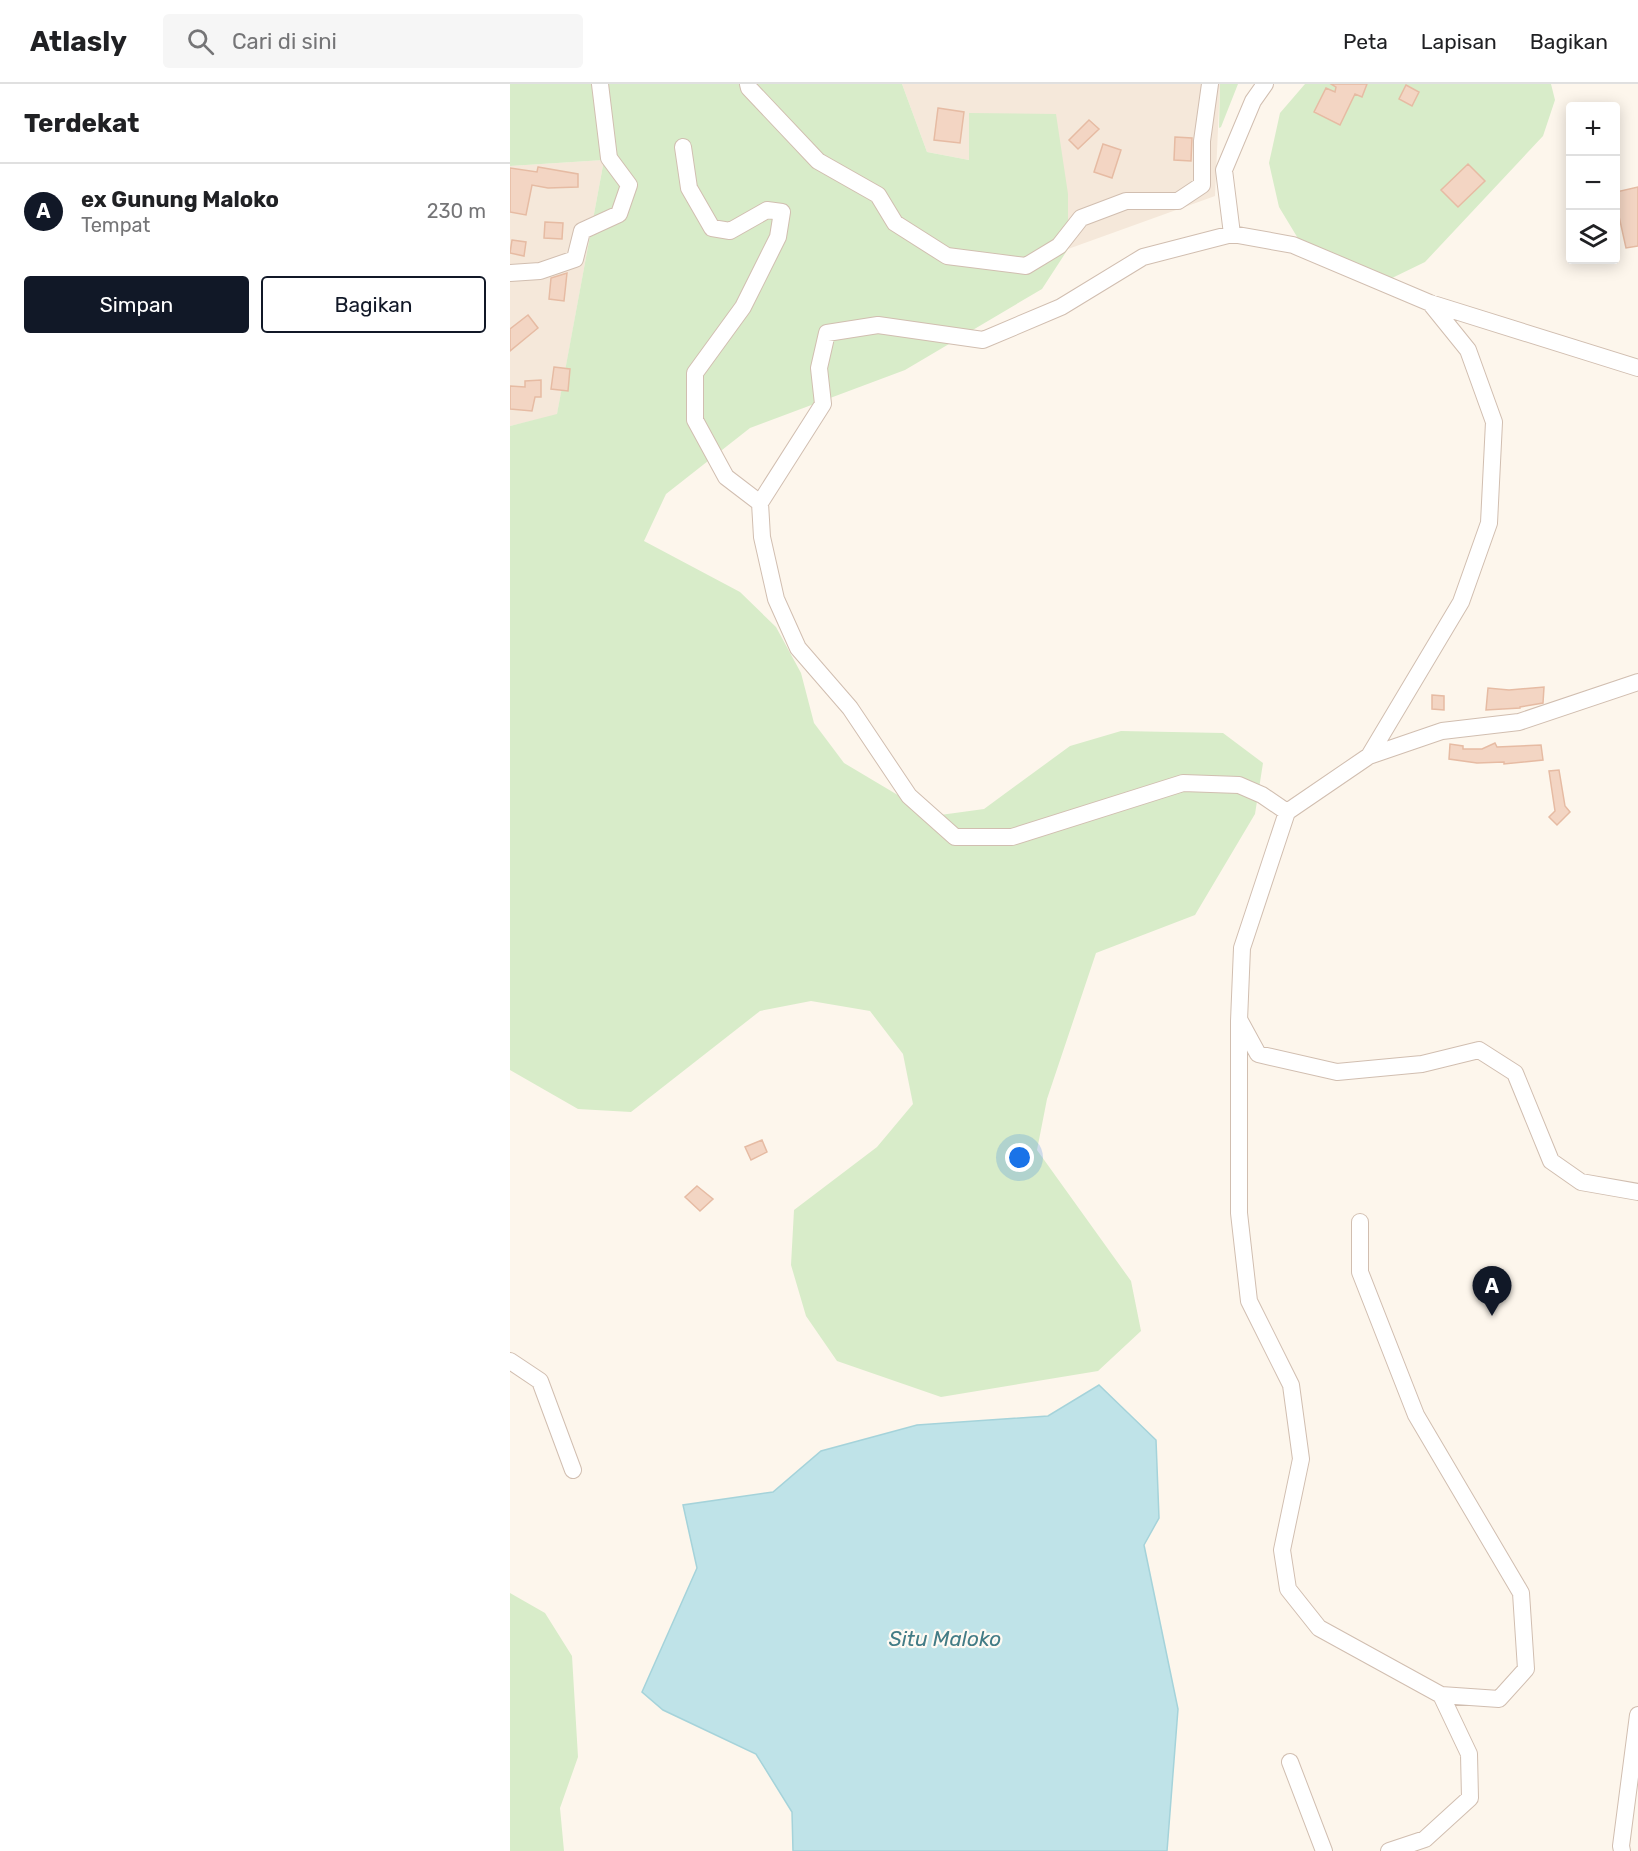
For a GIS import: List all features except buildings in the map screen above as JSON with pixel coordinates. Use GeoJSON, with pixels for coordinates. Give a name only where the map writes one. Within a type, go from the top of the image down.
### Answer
{"type":"FeatureCollection","features":[{"type":"Feature","properties":{"kind":"street"},"geometry":{"type":"LineString","coordinates":[[510,273],[540,271],[575,259],[582,231],[619,214],[629,185],[609,158],[600,84]]}},
{"type":"Feature","properties":{"kind":"street"},"geometry":{"type":"LineString","coordinates":[[748,84],[749,88],[818,161],[878,195],[895,223],[947,256],[1026,266],[1059,246],[1081,218],[1126,201],[1178,201],[1202,185],[1202,141],[1210,84]]}},
{"type":"Feature","properties":{"kind":"street"},"geometry":{"type":"LineString","coordinates":[[1232,234],[1224,170],[1253,101],[1265,84]]}},
{"type":"Feature","properties":{"kind":"street"},"geometry":{"type":"LineString","coordinates":[[683,147],[689,188],[712,228],[730,231],[766,210],[782,212],[778,237],[743,307],[695,373],[695,420],[726,477],[760,504]]}},
{"type":"Feature","properties":{"kind":"street"},"geometry":{"type":"LineString","coordinates":[[1287,812],[1262,795],[1239,785],[1183,783],[1012,837],[955,837],[909,796],[850,708],[798,648],[776,599],[762,537],[760,504],[823,404],[819,368],[827,333],[878,325],[983,340],[1061,307],[1143,257],[1232,234],[1293,245],[1430,303],[1638,368]]}},
{"type":"Feature","properties":{"kind":"street"},"geometry":{"type":"LineString","coordinates":[[1369,756],[1461,602],[1488,523],[1494,422],[1468,350],[1430,303]]}},
{"type":"Feature","properties":{"kind":"street"},"geometry":{"type":"LineString","coordinates":[[1360,1222],[1360,1272],[1416,1415],[1521,1593],[1526,1669],[1499,1699],[1442,1695],[1319,1628],[1288,1589],[1282,1550],[1301,1459],[1291,1385],[1249,1301],[1239,1213],[1239,1021],[1242,948],[1287,812],[1369,756],[1442,731],[1519,722],[1638,682]]}},
{"type":"Feature","properties":{"kind":"street"},"geometry":{"type":"LineString","coordinates":[[1239,1021],[1258,1053],[1337,1072],[1422,1064],[1479,1050],[1515,1073],[1551,1161],[1581,1182],[1638,1192]]}},
{"type":"Feature","properties":{"kind":"street"},"geometry":{"type":"LineString","coordinates":[[510,1361],[540,1381],[573,1470]]}},
{"type":"Feature","properties":{"kind":"street"},"geometry":{"type":"LineString","coordinates":[[1389,1851],[1425,1839],[1470,1798],[1469,1754],[1442,1695]]}},
{"type":"Feature","properties":{"kind":"street"},"geometry":{"type":"LineString","coordinates":[[1622,1851],[1638,1715]]}},
{"type":"Feature","properties":{"kind":"street"},"geometry":{"type":"LineString","coordinates":[[1290,1762],[1324,1851]]}},
{"type":"Feature","properties":{"kind":"shaded area"},"geometry":{"type":"Polygon","coordinates":[[[902,84],[1220,84],[1215,196],[1068,249],[1068,194],[970,113],[969,160],[927,152],[902,84]]]}},
{"type":"Feature","properties":{"kind":"shaded area"},"geometry":{"type":"Polygon","coordinates":[[[604,160],[557,415],[510,426],[510,166],[604,160]]]}},
{"type":"Feature","properties":{"kind":"green space"},"geometry":{"type":"Polygon","coordinates":[[[510,84],[902,84],[927,152],[969,160],[969,113],[1056,114],[1068,194],[1068,249],[1042,289],[905,370],[750,428],[666,494],[644,541],[740,592],[776,627],[801,673],[814,723],[844,763],[933,816],[984,809],[1070,746],[1121,731],[1223,733],[1263,763],[1255,814],[1195,915],[1096,953],[1047,1099],[1037,1150],[1131,1281],[1141,1331],[1098,1371],[941,1397],[837,1361],[806,1316],[791,1265],[794,1210],[877,1147],[913,1104],[903,1054],[870,1011],[811,1001],[760,1011],[631,1112],[578,1109],[510,1070],[510,426],[557,414],[604,160],[510,166],[510,84]]]}},
{"type":"Feature","properties":{"kind":"green space"},"geometry":{"type":"Polygon","coordinates":[[[1220,84],[1238,84],[1219,128],[1220,84]]]}},
{"type":"Feature","properties":{"kind":"green space"},"geometry":{"type":"Polygon","coordinates":[[[1305,84],[1551,84],[1555,100],[1543,136],[1425,262],[1390,279],[1305,250],[1279,207],[1269,163],[1280,113],[1305,84]]]}},
{"type":"Feature","properties":{"kind":"green space"},"geometry":{"type":"Polygon","coordinates":[[[510,1593],[545,1613],[572,1656],[578,1757],[560,1808],[564,1851],[510,1851],[510,1593]]]}},
{"type":"Feature","properties":{"kind":"water","name":"Situ Maloko"},"geometry":{"type":"Polygon","coordinates":[[[1099,1385],[1156,1440],[1159,1518],[1144,1545],[1178,1709],[1167,1851],[793,1851],[792,1812],[756,1754],[663,1710],[642,1692],[697,1568],[683,1505],[773,1492],[821,1451],[917,1425],[1048,1416],[1099,1385]]]}},
{"type":"Feature","properties":{"kind":"place","name":"ex Gunung Maloko"},"geometry":{"type":"Point","coordinates":[1492,1316]}}]}
